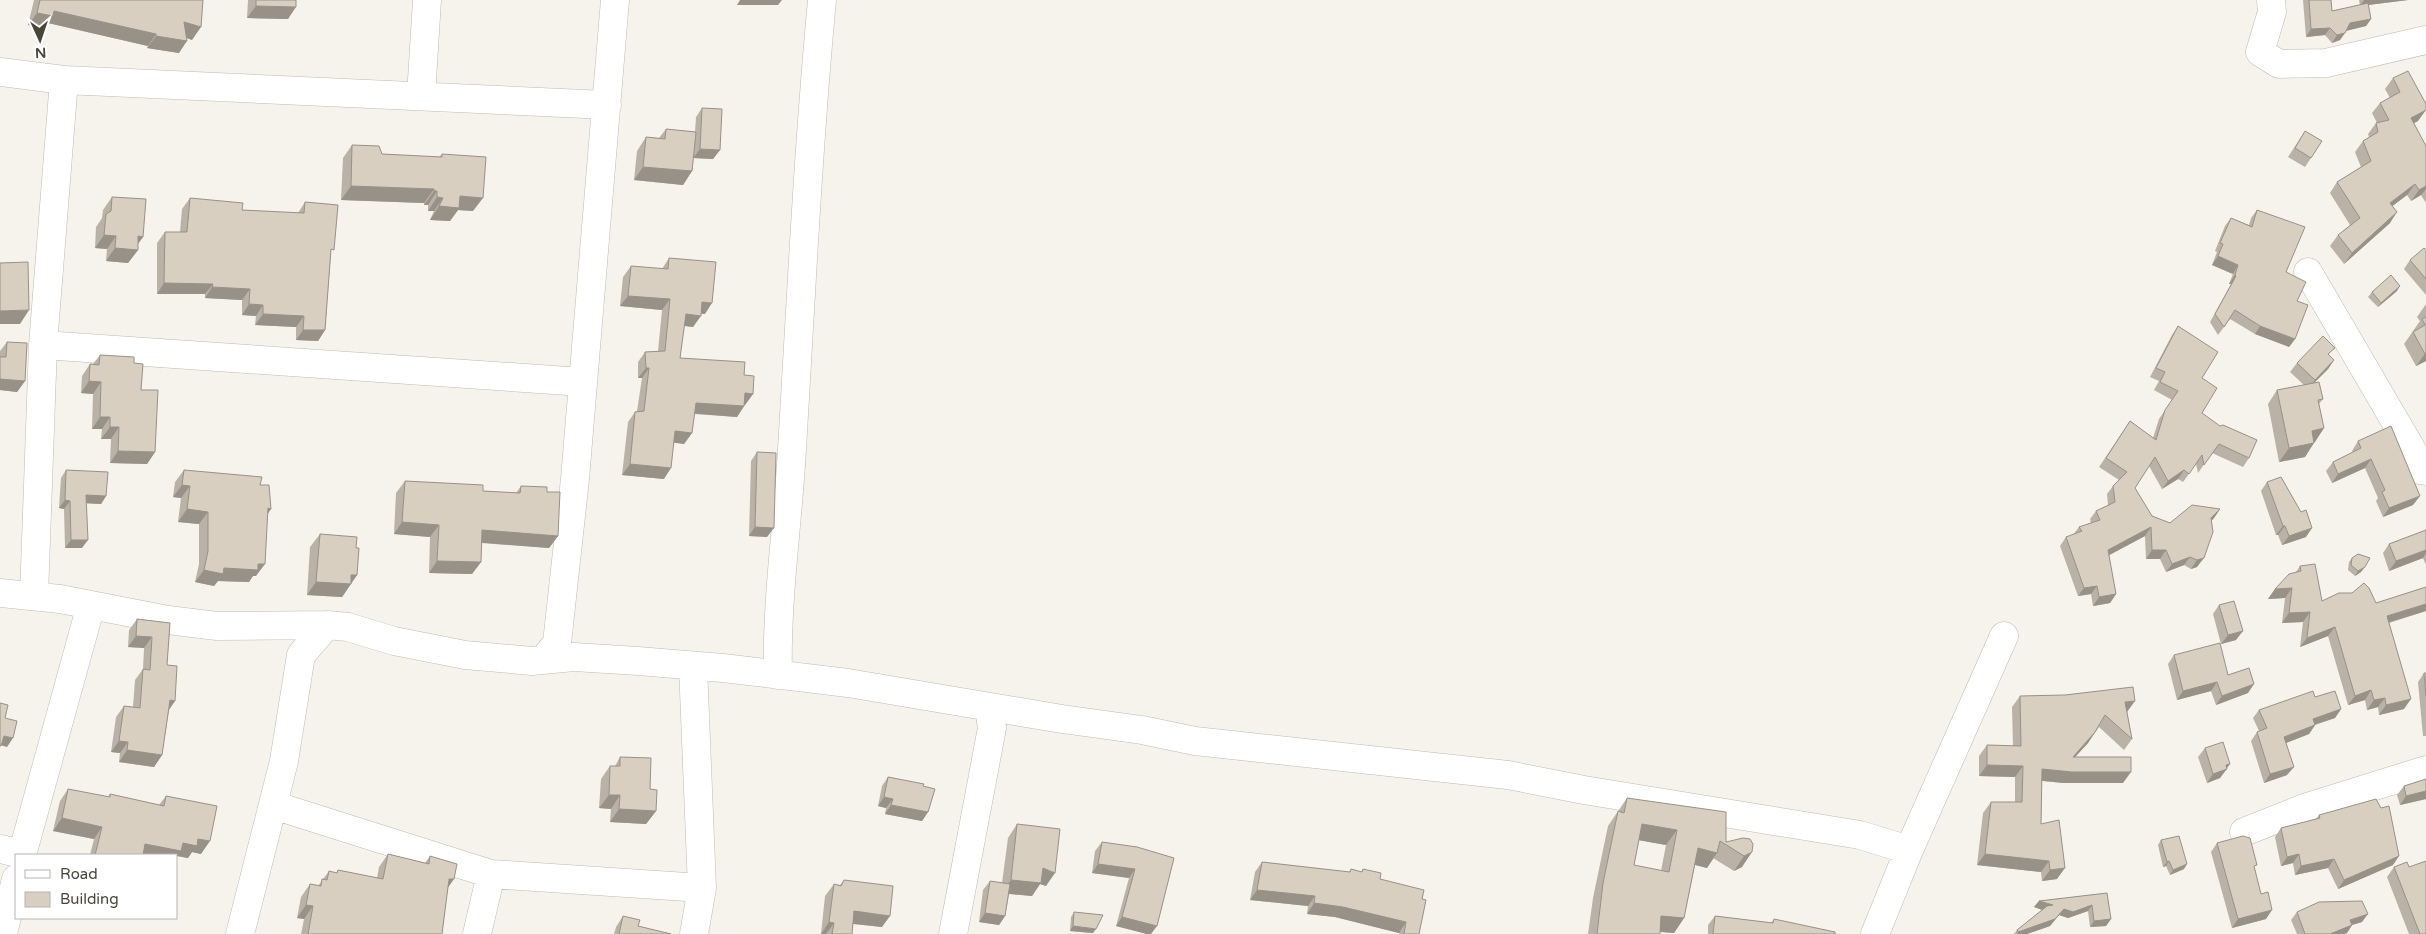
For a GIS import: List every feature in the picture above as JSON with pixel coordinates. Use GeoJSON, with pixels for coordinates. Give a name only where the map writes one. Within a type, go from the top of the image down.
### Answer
{"type":"FeatureCollection","features":[{"type":"Feature","properties":{"kind":"street"},"geometry":{"type":"LineString","coordinates":[[421,96],[427,0]]}},
{"type":"Feature","properties":{"kind":"street"},"geometry":{"type":"LineString","coordinates":[[558,653],[575,478],[614,0]]}},
{"type":"Feature","properties":{"kind":"street"},"geometry":{"type":"LineString","coordinates":[[778,674],[777,634],[791,478],[822,0]]}},
{"type":"Feature","properties":{"kind":"street"},"geometry":{"type":"LineString","coordinates":[[2270,0],[2272,12],[2260,52],[2279,64],[2326,63],[2426,40]]}},
{"type":"Feature","properties":{"kind":"street"},"geometry":{"type":"LineString","coordinates":[[0,72],[64,80],[606,105]]}},
{"type":"Feature","properties":{"kind":"street"},"geometry":{"type":"LineString","coordinates":[[34,596],[43,345],[64,80]]}},
{"type":"Feature","properties":{"kind":"street"},"geometry":{"type":"LineString","coordinates":[[2308,272],[2412,450],[2420,470],[2426,471]]}},
{"type":"Feature","properties":{"kind":"street"},"geometry":{"type":"LineString","coordinates":[[43,345],[583,382]]}},
{"type":"Feature","properties":{"kind":"street"},"geometry":{"type":"LineString","coordinates":[[0,593],[34,596],[168,620],[217,626],[327,625],[348,627],[394,642],[465,655],[517,660],[558,653],[778,674],[848,683],[989,708],[1142,730],[1196,741],[1508,775],[1584,790],[1860,836],[1909,850]]}},
{"type":"Feature","properties":{"kind":"street"},"geometry":{"type":"LineString","coordinates":[[16,854],[91,605]]}},
{"type":"Feature","properties":{"kind":"street"},"geometry":{"type":"LineString","coordinates":[[240,934],[284,760],[301,655],[327,625]]}},
{"type":"Feature","properties":{"kind":"street"},"geometry":{"type":"LineString","coordinates":[[286,626],[301,655]]}},
{"type":"Feature","properties":{"kind":"street"},"geometry":{"type":"LineString","coordinates":[[1875,934],[1909,850],[2004,636]]}},
{"type":"Feature","properties":{"kind":"street"},"geometry":{"type":"LineString","coordinates":[[693,666],[702,888],[694,934]]}},
{"type":"Feature","properties":{"kind":"street"},"geometry":{"type":"LineString","coordinates":[[953,934],[963,872],[980,802],[992,728],[989,708]]}},
{"type":"Feature","properties":{"kind":"street"},"geometry":{"type":"LineString","coordinates":[[2244,832],[2308,807],[2426,770]]}},
{"type":"Feature","properties":{"kind":"street"},"geometry":{"type":"LineString","coordinates":[[273,805],[491,874],[702,888]]}},
{"type":"Feature","properties":{"kind":"street"},"geometry":{"type":"LineString","coordinates":[[3,934],[15,859]]}},
{"type":"Feature","properties":{"kind":"street"},"geometry":{"type":"LineString","coordinates":[[476,934],[491,874]]}},
{"type":"Feature","properties":{"kind":"building"},"geometry":{"type":"Polygon","coordinates":[[[40,0],[203,0],[201,27],[184,22],[187,41],[156,36],[156,34],[54,11],[53,16],[37,13],[40,0]]]}},
{"type":"Feature","properties":{"kind":"building"},"geometry":{"type":"Polygon","coordinates":[[[256,0],[296,0],[296,7],[256,6],[256,0]]]}},
{"type":"Feature","properties":{"kind":"building"},"geometry":{"type":"Polygon","coordinates":[[[2309,0],[2331,0],[2332,11],[2368,3],[2371,19],[2350,23],[2345,33],[2337,35],[2330,28],[2311,29],[2309,0]]]}},
{"type":"Feature","properties":{"kind":"building"},"geometry":{"type":"Polygon","coordinates":[[[2408,71],[2426,104],[2426,110],[2411,118],[2426,146],[2426,186],[2419,190],[2415,184],[2390,203],[2397,212],[2352,253],[2338,235],[2360,218],[2337,182],[2371,161],[2363,141],[2378,132],[2376,123],[2389,120],[2380,103],[2400,92],[2393,78],[2408,71]]]}},
{"type":"Feature","properties":{"kind":"building"},"geometry":{"type":"Polygon","coordinates":[[[702,108],[722,109],[720,150],[700,149],[702,108]]]}},
{"type":"Feature","properties":{"kind":"building"},"geometry":{"type":"Polygon","coordinates":[[[666,129],[696,132],[692,171],[643,167],[646,137],[665,139],[666,129]]]}},
{"type":"Feature","properties":{"kind":"building"},"geometry":{"type":"Polygon","coordinates":[[[2305,131],[2322,141],[2311,158],[2295,148],[2305,131]]]}},
{"type":"Feature","properties":{"kind":"building"},"geometry":{"type":"Polygon","coordinates":[[[352,145],[379,146],[382,154],[442,157],[442,154],[486,157],[483,198],[460,196],[459,208],[439,206],[443,198],[437,197],[437,191],[434,191],[434,189],[351,186],[352,145]]]}},
{"type":"Feature","properties":{"kind":"building"},"geometry":{"type":"Polygon","coordinates":[[[112,197],[146,199],[143,237],[138,236],[138,250],[115,248],[116,236],[104,235],[106,214],[111,211],[112,197]]]}},
{"type":"Feature","properties":{"kind":"building"},"geometry":{"type":"Polygon","coordinates":[[[190,198],[243,203],[242,210],[304,213],[305,202],[338,205],[334,250],[331,249],[325,330],[303,330],[304,316],[263,314],[263,305],[249,304],[250,289],[212,287],[213,284],[164,283],[165,232],[187,232],[190,198]]]}},
{"type":"Feature","properties":{"kind":"building"},"geometry":{"type":"Polygon","coordinates":[[[2257,210],[2305,227],[2286,272],[2306,282],[2297,301],[2308,305],[2295,339],[2260,326],[2235,310],[2224,327],[2215,314],[2236,276],[2238,265],[2218,256],[2223,244],[2220,243],[2231,218],[2252,227],[2257,210]]]}},
{"type":"Feature","properties":{"kind":"building"},"geometry":{"type":"Polygon","coordinates":[[[2424,248],[2426,250],[2426,279],[2410,260],[2424,248]]]}},
{"type":"Feature","properties":{"kind":"building"},"geometry":{"type":"Polygon","coordinates":[[[669,258],[716,262],[712,303],[702,302],[701,316],[686,314],[680,358],[745,362],[744,375],[754,376],[753,394],[745,393],[744,406],[696,403],[692,433],[675,431],[671,468],[630,464],[635,412],[644,411],[649,368],[646,368],[645,352],[665,351],[670,299],[628,296],[631,266],[668,269],[669,258]]]}},
{"type":"Feature","properties":{"kind":"building"},"geometry":{"type":"Polygon","coordinates":[[[28,262],[29,310],[0,311],[0,263],[28,262]]]}},
{"type":"Feature","properties":{"kind":"building"},"geometry":{"type":"Polygon","coordinates":[[[2391,275],[2400,286],[2381,303],[2372,292],[2391,275]]]}},
{"type":"Feature","properties":{"kind":"building"},"geometry":{"type":"Polygon","coordinates":[[[2426,317],[2425,354],[2413,332],[2425,325],[2422,319],[2426,317]]]}},
{"type":"Feature","properties":{"kind":"building"},"geometry":{"type":"Polygon","coordinates":[[[2178,326],[2218,352],[2202,378],[2217,388],[2202,413],[2220,426],[2223,425],[2257,440],[2249,458],[2219,444],[2204,465],[2202,455],[2189,474],[2184,470],[2168,481],[2155,457],[2135,488],[2152,516],[2170,523],[2192,505],[2220,509],[2211,518],[2213,532],[2204,558],[2197,560],[2190,557],[2172,564],[2166,550],[2152,550],[2151,527],[2108,550],[2116,594],[2099,597],[2097,586],[2084,588],[2066,537],[2082,531],[2079,527],[2100,520],[2096,511],[2115,502],[2113,486],[2127,472],[2106,458],[2130,421],[2156,440],[2165,410],[2178,391],[2160,382],[2165,372],[2156,368],[2178,326]]]}},
{"type":"Feature","properties":{"kind":"building"},"geometry":{"type":"Polygon","coordinates":[[[2323,336],[2335,348],[2328,354],[2334,360],[2315,380],[2297,363],[2323,336]]]}},
{"type":"Feature","properties":{"kind":"building"},"geometry":{"type":"Polygon","coordinates":[[[7,342],[27,343],[25,381],[0,379],[0,357],[6,357],[7,342]]]}},
{"type":"Feature","properties":{"kind":"building"},"geometry":{"type":"Polygon","coordinates":[[[100,355],[134,357],[134,363],[143,364],[141,390],[158,390],[155,452],[118,451],[119,427],[110,427],[110,417],[100,417],[101,382],[89,381],[90,364],[99,365],[100,355]]]}},
{"type":"Feature","properties":{"kind":"building"},"geometry":{"type":"Polygon","coordinates":[[[2319,382],[2323,399],[2318,400],[2324,428],[2312,431],[2314,443],[2289,448],[2277,390],[2319,382]]]}},
{"type":"Feature","properties":{"kind":"building"},"geometry":{"type":"Polygon","coordinates":[[[2391,426],[2420,496],[2389,508],[2382,492],[2385,490],[2371,459],[2338,474],[2333,462],[2361,448],[2358,441],[2391,426]]]}},
{"type":"Feature","properties":{"kind":"building"},"geometry":{"type":"Polygon","coordinates":[[[757,452],[776,453],[774,528],[755,527],[757,452]]]}},
{"type":"Feature","properties":{"kind":"building"},"geometry":{"type":"Polygon","coordinates":[[[66,470],[108,472],[106,496],[86,495],[88,540],[71,540],[70,501],[65,500],[66,470]]]}},
{"type":"Feature","properties":{"kind":"building"},"geometry":{"type":"Polygon","coordinates":[[[184,470],[262,477],[260,485],[269,485],[271,509],[268,508],[265,564],[258,564],[258,570],[224,568],[223,574],[204,570],[208,551],[208,512],[187,509],[190,486],[182,485],[184,470]]]}},
{"type":"Feature","properties":{"kind":"building"},"geometry":{"type":"Polygon","coordinates":[[[2281,477],[2301,512],[2306,510],[2312,528],[2289,536],[2285,526],[2283,526],[2267,482],[2281,477]]]}},
{"type":"Feature","properties":{"kind":"building"},"geometry":{"type":"Polygon","coordinates":[[[405,481],[483,485],[483,491],[520,493],[521,486],[547,487],[547,492],[560,492],[558,536],[482,530],[481,562],[437,561],[439,525],[402,522],[405,481]]]}},
{"type":"Feature","properties":{"kind":"building"},"geometry":{"type":"Polygon","coordinates":[[[2426,530],[2426,550],[2396,561],[2389,544],[2426,530]]]}},
{"type":"Feature","properties":{"kind":"building"},"geometry":{"type":"Polygon","coordinates":[[[320,534],[357,537],[356,548],[359,548],[357,575],[351,575],[351,584],[316,582],[320,534]]]}},
{"type":"Feature","properties":{"kind":"building"},"geometry":{"type":"Polygon","coordinates":[[[2358,554],[2370,558],[2365,567],[2358,571],[2351,565],[2352,558],[2358,554]]]}},
{"type":"Feature","properties":{"kind":"building"},"geometry":{"type":"Polygon","coordinates":[[[2315,564],[2322,601],[2339,593],[2352,593],[2364,583],[2369,588],[2376,603],[2426,587],[2426,604],[2387,616],[2411,699],[2386,705],[2385,698],[2374,700],[2371,690],[2355,696],[2335,627],[2307,638],[2310,612],[2289,613],[2292,588],[2275,589],[2289,574],[2301,571],[2300,566],[2315,564]]]}},
{"type":"Feature","properties":{"kind":"building"},"geometry":{"type":"Polygon","coordinates":[[[2234,601],[2243,631],[2228,635],[2219,605],[2234,601]]]}},
{"type":"Feature","properties":{"kind":"building"},"geometry":{"type":"Polygon","coordinates":[[[137,619],[170,623],[167,665],[177,666],[175,701],[170,700],[162,755],[127,750],[128,742],[119,741],[124,706],[140,708],[143,669],[150,670],[152,637],[136,636],[137,619]]]}},
{"type":"Feature","properties":{"kind":"building"},"geometry":{"type":"Polygon","coordinates":[[[2220,643],[2228,675],[2249,668],[2254,684],[2222,696],[2217,682],[2183,691],[2174,655],[2220,643]]]}},
{"type":"Feature","properties":{"kind":"building"},"geometry":{"type":"Polygon","coordinates":[[[2424,673],[2426,673],[2426,696],[2424,673]]]}},
{"type":"Feature","properties":{"kind":"building"},"geometry":{"type":"Polygon","coordinates":[[[2133,687],[2135,701],[2125,702],[2132,739],[2105,715],[2095,732],[2073,757],[2131,757],[2131,772],[2072,772],[2042,769],[2041,824],[2059,820],[2065,868],[2050,870],[2049,861],[1985,854],[1991,802],[2022,802],[2023,766],[1987,765],[1987,745],[2021,746],[2020,696],[2065,695],[2133,687]]]}},
{"type":"Feature","properties":{"kind":"building"},"geometry":{"type":"Polygon","coordinates":[[[2313,691],[2315,697],[2335,691],[2341,709],[2313,719],[2315,725],[2284,737],[2294,767],[2270,774],[2257,732],[2267,728],[2259,710],[2313,691]]]}},
{"type":"Feature","properties":{"kind":"building"},"geometry":{"type":"Polygon","coordinates":[[[0,703],[8,705],[5,718],[17,721],[13,738],[4,736],[1,746],[0,746],[0,703]]]}},
{"type":"Feature","properties":{"kind":"building"},"geometry":{"type":"Polygon","coordinates":[[[2223,742],[2230,764],[2226,765],[2227,769],[2213,774],[2205,748],[2223,742]]]}},
{"type":"Feature","properties":{"kind":"building"},"geometry":{"type":"Polygon","coordinates":[[[620,757],[651,758],[650,789],[657,790],[656,811],[619,809],[620,795],[609,795],[610,766],[620,766],[620,757]]]}},
{"type":"Feature","properties":{"kind":"building"},"geometry":{"type":"Polygon","coordinates":[[[888,777],[924,784],[923,786],[935,789],[928,812],[891,805],[893,799],[884,797],[888,777]]]}},
{"type":"Feature","properties":{"kind":"building"},"geometry":{"type":"Polygon","coordinates":[[[2426,779],[2426,791],[2406,796],[2404,786],[2426,779]]]}},
{"type":"Feature","properties":{"kind":"building"},"geometry":{"type":"Polygon","coordinates":[[[68,789],[110,797],[110,794],[164,806],[166,796],[217,806],[210,841],[198,839],[197,846],[183,843],[181,851],[145,844],[143,854],[95,854],[102,827],[62,818],[68,789]]]}},
{"type":"Feature","properties":{"kind":"building"},"geometry":{"type":"Polygon","coordinates":[[[1627,798],[1726,812],[1726,842],[1743,838],[1750,839],[1753,844],[1752,852],[1744,856],[1720,841],[1717,853],[1698,848],[1684,918],[1661,916],[1660,934],[1597,934],[1603,883],[1618,811],[1624,813],[1627,798]],[[1642,824],[1634,865],[1669,872],[1677,830],[1642,824]]]}},
{"type":"Feature","properties":{"kind":"building"},"geometry":{"type":"Polygon","coordinates":[[[2376,799],[2381,808],[2389,806],[2399,856],[2344,880],[2334,859],[2301,866],[2299,854],[2287,857],[2281,828],[2320,818],[2319,815],[2376,799]]]}},
{"type":"Feature","properties":{"kind":"building"},"geometry":{"type":"Polygon","coordinates":[[[1017,824],[1060,829],[1055,873],[1043,868],[1041,883],[1011,880],[1017,824]]]}},
{"type":"Feature","properties":{"kind":"building"},"geometry":{"type":"Polygon","coordinates":[[[2179,836],[2187,864],[2173,870],[2169,861],[2167,862],[2161,840],[2179,836]]]}},
{"type":"Feature","properties":{"kind":"building"},"geometry":{"type":"Polygon","coordinates":[[[2243,836],[2250,838],[2257,865],[2254,866],[2261,894],[2268,892],[2272,910],[2238,919],[2217,843],[2243,836]]]}},
{"type":"Feature","properties":{"kind":"building"},"geometry":{"type":"Polygon","coordinates":[[[1102,842],[1137,847],[1174,858],[1157,926],[1122,917],[1135,869],[1098,864],[1102,842]]]}},
{"type":"Feature","properties":{"kind":"building"},"geometry":{"type":"Polygon","coordinates":[[[388,854],[429,864],[430,856],[457,864],[454,879],[449,879],[442,934],[308,934],[313,906],[306,905],[310,884],[321,886],[322,879],[327,880],[329,871],[337,873],[338,870],[383,879],[388,854]]]}},
{"type":"Feature","properties":{"kind":"building"},"geometry":{"type":"Polygon","coordinates":[[[2426,861],[2426,934],[2420,934],[2394,867],[2407,862],[2409,867],[2426,861]]]}},
{"type":"Feature","properties":{"kind":"building"},"geometry":{"type":"Polygon","coordinates":[[[1262,862],[1350,872],[1351,869],[1362,872],[1363,869],[1381,873],[1380,879],[1424,890],[1422,899],[1426,900],[1419,934],[1404,934],[1406,922],[1343,907],[1314,903],[1315,896],[1257,890],[1262,862]]]}},
{"type":"Feature","properties":{"kind":"building"},"geometry":{"type":"Polygon","coordinates":[[[844,880],[893,886],[890,916],[854,911],[852,934],[832,934],[834,923],[829,922],[834,884],[841,886],[844,880]]]}},
{"type":"Feature","properties":{"kind":"building"},"geometry":{"type":"Polygon","coordinates":[[[990,881],[1010,884],[1005,916],[985,913],[990,881]]]}},
{"type":"Feature","properties":{"kind":"building"},"geometry":{"type":"Polygon","coordinates":[[[2107,893],[2111,919],[2094,921],[2092,905],[2073,912],[2064,909],[2055,919],[2018,932],[2017,930],[2047,906],[2053,905],[2039,901],[2107,893]]]}},
{"type":"Feature","properties":{"kind":"building"},"geometry":{"type":"Polygon","coordinates":[[[2362,901],[2368,914],[2350,920],[2352,925],[2330,934],[2305,934],[2297,912],[2319,902],[2362,901]]]}},
{"type":"Feature","properties":{"kind":"building"},"geometry":{"type":"Polygon","coordinates":[[[1074,912],[1103,915],[1096,929],[1073,926],[1074,912]]]}},
{"type":"Feature","properties":{"kind":"building"},"geometry":{"type":"Polygon","coordinates":[[[623,916],[640,920],[638,926],[671,934],[619,934],[623,916]]]}},
{"type":"Feature","properties":{"kind":"building"},"geometry":{"type":"Polygon","coordinates":[[[1715,916],[1773,923],[1774,919],[1835,932],[1836,934],[1713,934],[1715,916]]]}}]}
